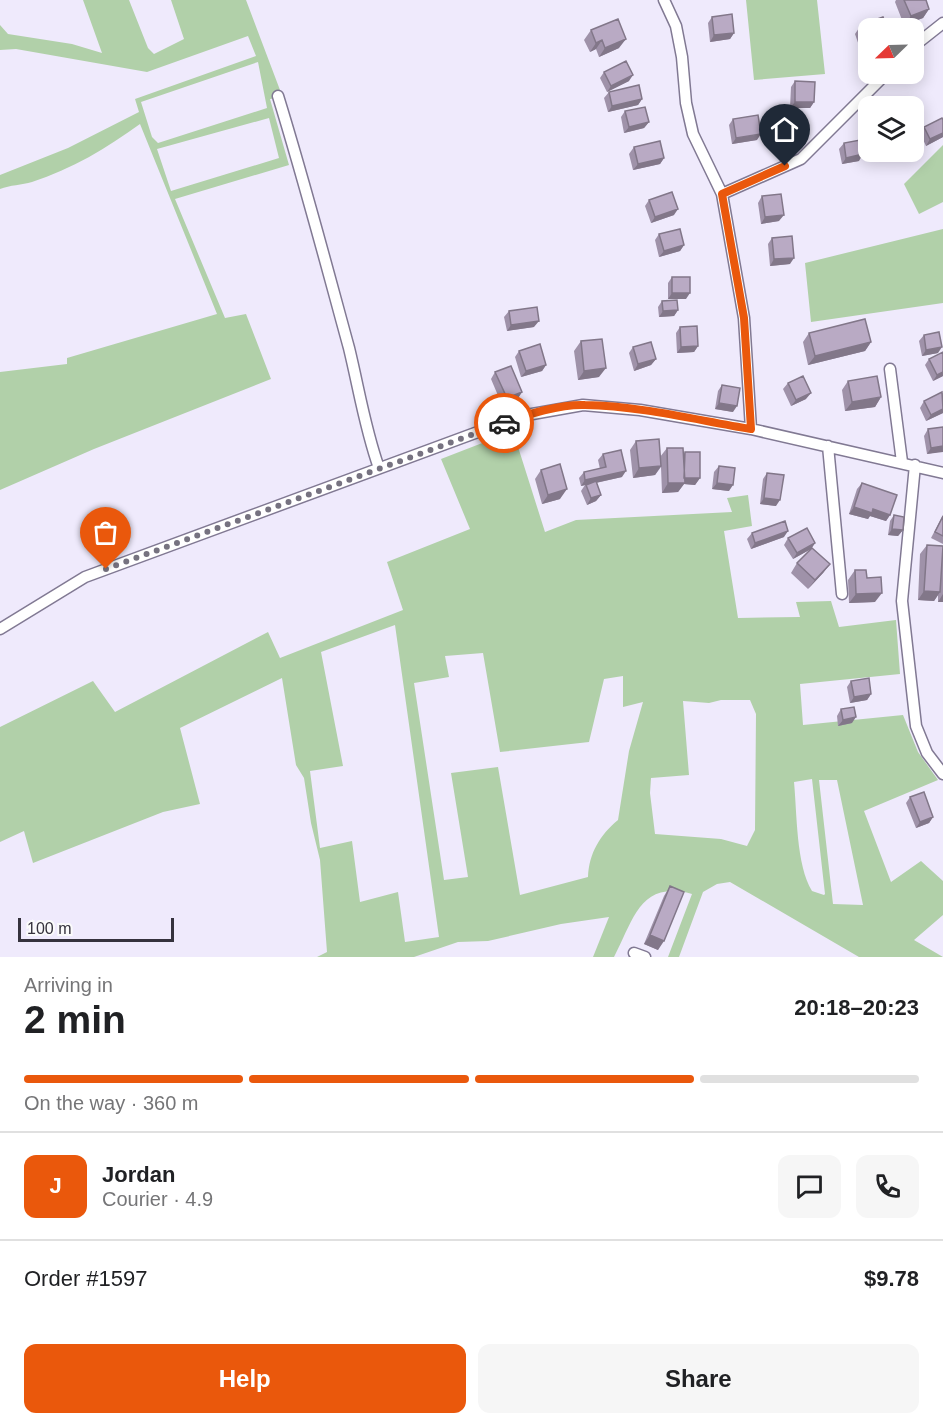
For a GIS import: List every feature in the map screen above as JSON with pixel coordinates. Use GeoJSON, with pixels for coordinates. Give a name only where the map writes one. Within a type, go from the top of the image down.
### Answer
{"type":"FeatureCollection","features":[{"type":"Feature","properties":{"kind":"street"},"geometry":{"type":"LineString","coordinates":[[664,0],[676,26],[682,57],[686,103],[693,134],[722,194],[744,318],[751,429]]}},
{"type":"Feature","properties":{"kind":"street"},"geometry":{"type":"LineString","coordinates":[[924,38],[943,23]]}},
{"type":"Feature","properties":{"kind":"street"},"geometry":{"type":"LineString","coordinates":[[722,194],[801,159],[876,84]]}},
{"type":"Feature","properties":{"kind":"street"},"geometry":{"type":"LineString","coordinates":[[279,96],[355,374],[368,437],[379,468]]}},
{"type":"Feature","properties":{"kind":"street"},"geometry":{"type":"LineString","coordinates":[[890,369],[902,462]]}},
{"type":"Feature","properties":{"kind":"street"},"geometry":{"type":"LineString","coordinates":[[0,629],[85,577],[521,416],[583,405],[640,410],[751,429],[943,472]]}},
{"type":"Feature","properties":{"kind":"street"},"geometry":{"type":"LineString","coordinates":[[828,446],[842,594]]}},
{"type":"Feature","properties":{"kind":"street"},"geometry":{"type":"LineString","coordinates":[[915,465],[902,601],[916,726],[927,753],[943,774]]}},
{"type":"Feature","properties":{"kind":"street"},"geometry":{"type":"LineString","coordinates":[[634,953],[645,957]]}},
{"type":"Feature","properties":{"kind":"green space"},"geometry":{"type":"Polygon","coordinates":[[[83,0],[129,0],[148,48],[154,54],[184,39],[171,0],[246,0],[283,98],[270,99],[289,165],[175,199],[225,318],[246,314],[271,379],[94,449],[0,490],[0,372],[67,364],[67,358],[217,314],[140,124],[102,149],[61,171],[32,182],[0,189],[0,175],[68,148],[139,112],[135,99],[256,56],[248,36],[147,72],[16,49],[0,50],[0,25],[8,34],[72,44],[102,53],[83,0]],[[258,62],[141,102],[152,137],[158,143],[267,108],[258,62]],[[269,118],[157,149],[171,191],[279,158],[269,118]]]}},
{"type":"Feature","properties":{"kind":"green space"},"geometry":{"type":"Polygon","coordinates":[[[746,0],[817,0],[825,74],[754,80],[746,0]]]}},
{"type":"Feature","properties":{"kind":"green space"},"geometry":{"type":"Polygon","coordinates":[[[943,145],[943,202],[919,214],[904,184],[943,145]]]}},
{"type":"Feature","properties":{"kind":"green space"},"geometry":{"type":"Polygon","coordinates":[[[943,229],[943,303],[811,322],[805,263],[943,229]]]}},
{"type":"Feature","properties":{"kind":"green space"},"geometry":{"type":"Polygon","coordinates":[[[513,431],[545,532],[576,520],[732,512],[727,498],[748,495],[752,526],[724,531],[738,618],[800,617],[796,602],[831,601],[839,627],[896,620],[900,674],[800,684],[803,725],[903,715],[918,752],[938,780],[864,811],[891,882],[921,861],[943,881],[943,915],[914,940],[943,957],[859,957],[730,882],[717,884],[703,892],[679,957],[668,957],[692,894],[675,891],[661,893],[650,898],[641,906],[614,957],[593,957],[609,917],[561,924],[488,941],[458,942],[414,957],[317,957],[327,952],[320,860],[304,778],[296,765],[282,678],[180,728],[200,804],[163,812],[33,863],[24,831],[0,842],[0,727],[93,681],[115,712],[268,632],[280,658],[403,610],[387,562],[470,529],[441,459],[513,431]],[[395,625],[321,652],[343,766],[310,771],[320,848],[352,841],[360,902],[398,892],[405,942],[439,937],[395,625]],[[483,653],[445,656],[449,677],[414,683],[444,880],[468,877],[451,773],[498,767],[520,895],[588,877],[593,852],[606,832],[618,820],[629,751],[643,702],[623,707],[623,676],[604,679],[589,742],[500,752],[483,653]],[[721,700],[709,703],[683,701],[689,775],[651,778],[650,793],[655,834],[721,839],[747,846],[755,830],[756,714],[750,700],[721,700]],[[812,779],[794,782],[798,838],[803,867],[812,891],[824,895],[812,779]],[[819,780],[833,904],[863,905],[837,780],[819,780]]]}},
{"type":"Feature","properties":{"kind":"building"},"geometry":{"type":"Polygon","coordinates":[[[904,0],[926,0],[929,9],[911,16],[904,0]]]}},
{"type":"Feature","properties":{"kind":"building"},"geometry":{"type":"Polygon","coordinates":[[[732,14],[734,33],[714,35],[712,17],[732,14]]]}},
{"type":"Feature","properties":{"kind":"building"},"geometry":{"type":"Polygon","coordinates":[[[618,19],[626,39],[605,48],[602,40],[596,43],[591,30],[618,19]]]}},
{"type":"Feature","properties":{"kind":"building"},"geometry":{"type":"Polygon","coordinates":[[[626,61],[633,75],[611,86],[604,72],[626,61]]]}},
{"type":"Feature","properties":{"kind":"building"},"geometry":{"type":"Polygon","coordinates":[[[795,81],[815,82],[814,102],[795,102],[795,81]]]}},
{"type":"Feature","properties":{"kind":"building"},"geometry":{"type":"Polygon","coordinates":[[[639,85],[642,99],[612,106],[609,92],[639,85]]]}},
{"type":"Feature","properties":{"kind":"building"},"geometry":{"type":"Polygon","coordinates":[[[645,107],[649,122],[629,127],[625,111],[645,107]]]}},
{"type":"Feature","properties":{"kind":"building"},"geometry":{"type":"Polygon","coordinates":[[[758,115],[761,134],[736,138],[733,119],[758,115]]]}},
{"type":"Feature","properties":{"kind":"building"},"geometry":{"type":"Polygon","coordinates":[[[942,118],[943,120],[943,133],[930,139],[924,127],[942,118]]]}},
{"type":"Feature","properties":{"kind":"building"},"geometry":{"type":"Polygon","coordinates":[[[858,140],[858,155],[846,158],[844,143],[858,140]]]}},
{"type":"Feature","properties":{"kind":"building"},"geometry":{"type":"Polygon","coordinates":[[[660,141],[664,158],[638,164],[634,147],[660,141]]]}},
{"type":"Feature","properties":{"kind":"building"},"geometry":{"type":"Polygon","coordinates":[[[672,192],[678,209],[655,217],[649,200],[672,192]]]}},
{"type":"Feature","properties":{"kind":"building"},"geometry":{"type":"Polygon","coordinates":[[[781,194],[784,215],[765,217],[762,196],[781,194]]]}},
{"type":"Feature","properties":{"kind":"building"},"geometry":{"type":"Polygon","coordinates":[[[680,229],[684,245],[664,251],[659,234],[680,229]]]}},
{"type":"Feature","properties":{"kind":"building"},"geometry":{"type":"Polygon","coordinates":[[[792,236],[794,258],[774,259],[772,238],[792,236]]]}},
{"type":"Feature","properties":{"kind":"building"},"geometry":{"type":"Polygon","coordinates":[[[672,277],[690,277],[690,293],[672,293],[672,277]]]}},
{"type":"Feature","properties":{"kind":"building"},"geometry":{"type":"Polygon","coordinates":[[[677,300],[678,310],[663,311],[662,301],[677,300]]]}},
{"type":"Feature","properties":{"kind":"building"},"geometry":{"type":"Polygon","coordinates":[[[537,307],[539,321],[511,325],[509,311],[537,307]]]}},
{"type":"Feature","properties":{"kind":"building"},"geometry":{"type":"Polygon","coordinates":[[[865,319],[871,342],[815,356],[809,333],[865,319]]]}},
{"type":"Feature","properties":{"kind":"building"},"geometry":{"type":"Polygon","coordinates":[[[697,326],[698,346],[681,347],[680,327],[697,326]]]}},
{"type":"Feature","properties":{"kind":"building"},"geometry":{"type":"Polygon","coordinates":[[[939,332],[942,347],[926,350],[924,335],[939,332]]]}},
{"type":"Feature","properties":{"kind":"building"},"geometry":{"type":"Polygon","coordinates":[[[602,339],[606,368],[584,371],[581,341],[602,339]]]}},
{"type":"Feature","properties":{"kind":"building"},"geometry":{"type":"Polygon","coordinates":[[[651,342],[656,359],[638,364],[633,347],[651,342]]]}},
{"type":"Feature","properties":{"kind":"building"},"geometry":{"type":"Polygon","coordinates":[[[540,344],[546,365],[526,371],[519,351],[540,344]]]}},
{"type":"Feature","properties":{"kind":"building"},"geometry":{"type":"Polygon","coordinates":[[[943,352],[943,372],[937,375],[929,359],[943,352]]]}},
{"type":"Feature","properties":{"kind":"building"},"geometry":{"type":"Polygon","coordinates":[[[511,366],[522,392],[507,398],[495,372],[511,366]]]}},
{"type":"Feature","properties":{"kind":"building"},"geometry":{"type":"Polygon","coordinates":[[[803,376],[811,393],[796,400],[788,383],[803,376]]]}},
{"type":"Feature","properties":{"kind":"building"},"geometry":{"type":"Polygon","coordinates":[[[877,376],[881,397],[852,402],[848,381],[877,376]]]}},
{"type":"Feature","properties":{"kind":"building"},"geometry":{"type":"Polygon","coordinates":[[[722,385],[740,388],[737,406],[719,403],[722,385]]]}},
{"type":"Feature","properties":{"kind":"building"},"geometry":{"type":"Polygon","coordinates":[[[942,392],[943,409],[931,415],[924,401],[942,392]]]}},
{"type":"Feature","properties":{"kind":"building"},"geometry":{"type":"Polygon","coordinates":[[[943,427],[943,446],[931,448],[928,429],[943,427]]]}},
{"type":"Feature","properties":{"kind":"building"},"geometry":{"type":"Polygon","coordinates":[[[659,439],[661,466],[639,468],[636,441],[659,439]]]}},
{"type":"Feature","properties":{"kind":"building"},"geometry":{"type":"Polygon","coordinates":[[[667,448],[683,448],[685,483],[668,483],[667,448]]]}},
{"type":"Feature","properties":{"kind":"building"},"geometry":{"type":"Polygon","coordinates":[[[621,450],[626,471],[585,480],[584,472],[606,467],[603,454],[621,450]]]}},
{"type":"Feature","properties":{"kind":"building"},"geometry":{"type":"Polygon","coordinates":[[[685,452],[700,452],[700,478],[684,478],[685,452]]]}},
{"type":"Feature","properties":{"kind":"building"},"geometry":{"type":"Polygon","coordinates":[[[560,464],[567,489],[548,495],[541,470],[560,464]]]}},
{"type":"Feature","properties":{"kind":"building"},"geometry":{"type":"Polygon","coordinates":[[[719,466],[735,468],[733,485],[717,483],[719,466]]]}},
{"type":"Feature","properties":{"kind":"building"},"geometry":{"type":"Polygon","coordinates":[[[767,473],[784,475],[780,500],[764,498],[767,473]]]}},
{"type":"Feature","properties":{"kind":"building"},"geometry":{"type":"Polygon","coordinates":[[[596,481],[601,495],[591,498],[586,485],[596,481]]]}},
{"type":"Feature","properties":{"kind":"building"},"geometry":{"type":"Polygon","coordinates":[[[862,483],[897,495],[890,515],[873,509],[872,513],[854,507],[862,483]]]}},
{"type":"Feature","properties":{"kind":"building"},"geometry":{"type":"Polygon","coordinates":[[[894,515],[904,517],[903,530],[892,529],[894,515]]]}},
{"type":"Feature","properties":{"kind":"building"},"geometry":{"type":"Polygon","coordinates":[[[943,516],[943,536],[935,532],[943,516]]]}},
{"type":"Feature","properties":{"kind":"building"},"geometry":{"type":"Polygon","coordinates":[[[785,521],[788,531],[755,543],[752,533],[785,521]]]}},
{"type":"Feature","properties":{"kind":"building"},"geometry":{"type":"Polygon","coordinates":[[[807,528],[815,543],[797,553],[788,538],[807,528]]]}},
{"type":"Feature","properties":{"kind":"building"},"geometry":{"type":"Polygon","coordinates":[[[927,545],[943,546],[940,592],[924,591],[927,545]]]}},
{"type":"Feature","properties":{"kind":"building"},"geometry":{"type":"Polygon","coordinates":[[[812,548],[830,564],[815,580],[797,563],[812,548]]]}},
{"type":"Feature","properties":{"kind":"building"},"geometry":{"type":"Polygon","coordinates":[[[855,570],[866,570],[867,578],[881,577],[882,593],[856,594],[855,570]]]}},
{"type":"Feature","properties":{"kind":"building"},"geometry":{"type":"Polygon","coordinates":[[[869,678],[871,694],[854,697],[851,681],[869,678]]]}},
{"type":"Feature","properties":{"kind":"building"},"geometry":{"type":"Polygon","coordinates":[[[854,707],[856,717],[843,720],[841,709],[854,707]]]}},
{"type":"Feature","properties":{"kind":"building"},"geometry":{"type":"Polygon","coordinates":[[[924,792],[933,817],[920,822],[910,797],[924,792]]]}},
{"type":"Feature","properties":{"kind":"building"},"geometry":{"type":"Polygon","coordinates":[[[670,886],[684,892],[664,941],[650,935],[670,886]]]}},
{"type":"Feature","properties":{"kind":"way so far"},"geometry":{"type":"LineString","coordinates":[[106,569],[504,423]]}},
{"type":"Feature","properties":{"kind":"route"},"geometry":{"type":"LineString","coordinates":[[504,423],[521,416],[583,405],[640,410],[751,429],[744,318],[722,194],[785,166]]}}]}
